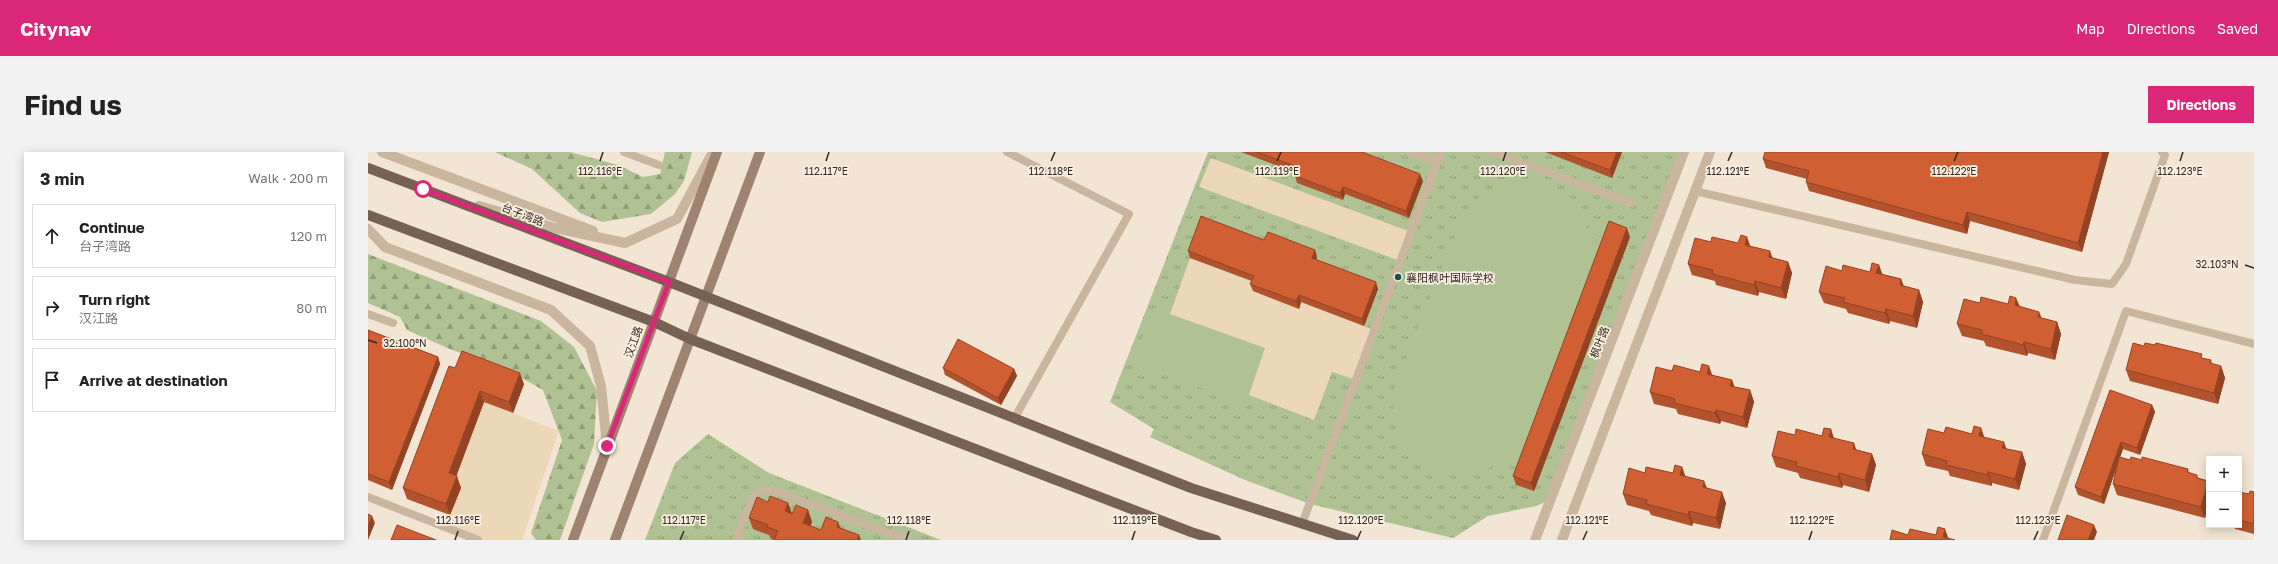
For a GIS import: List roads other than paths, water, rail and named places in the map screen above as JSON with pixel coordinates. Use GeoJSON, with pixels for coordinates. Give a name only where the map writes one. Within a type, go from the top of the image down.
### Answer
{"type":"FeatureCollection","features":[{"type":"Feature","properties":{"kind":"main road","name":"汉江路"},"geometry":{"type":"LineString","coordinates":[[573,540],[717,152]]}},
{"type":"Feature","properties":{"kind":"main road"},"geometry":{"type":"LineString","coordinates":[[615,540],[760,152]]}},
{"type":"Feature","properties":{"kind":"main road","name":"台子湾路"},"geometry":{"type":"LineString","coordinates":[[368,168],[669,282],[1191,488],[1353,540]]}},
{"type":"Feature","properties":{"kind":"main road"},"geometry":{"type":"LineString","coordinates":[[368,215],[654,322],[690,339],[1191,532],[1216,540]]}},
{"type":"Feature","properties":{"kind":"street"},"geometry":{"type":"LineString","coordinates":[[382,152],[625,243]]}},
{"type":"Feature","properties":{"kind":"street"},"geometry":{"type":"LineString","coordinates":[[423,189],[555,228],[625,243],[677,219],[713,152]]}},
{"type":"Feature","properties":{"kind":"street","name":"枫叶路"},"geometry":{"type":"LineString","coordinates":[[1535,540],[1684,152]]}},
{"type":"Feature","properties":{"kind":"street"},"geometry":{"type":"LineString","coordinates":[[1562,540],[1710,152]]}},
{"type":"Feature","properties":{"kind":"street"},"geometry":{"type":"LineString","coordinates":[[368,229],[385,247]]}},
{"type":"Feature","properties":{"kind":"street"},"geometry":{"type":"LineString","coordinates":[[368,241],[551,310],[590,346],[601,386],[607,446]]}},
{"type":"Feature","properties":{"kind":"lane"},"geometry":{"type":"LineString","coordinates":[[624,152],[659,165]]}},
{"type":"Feature","properties":{"kind":"lane"},"geometry":{"type":"LineString","coordinates":[[1007,152],[1129,214],[1014,419]]}},
{"type":"Feature","properties":{"kind":"lane"},"geometry":{"type":"LineString","coordinates":[[1410,152],[1437,162]]}},
{"type":"Feature","properties":{"kind":"lane"},"geometry":{"type":"LineString","coordinates":[[1302,524],[1441,152]]}},
{"type":"Feature","properties":{"kind":"lane"},"geometry":{"type":"LineString","coordinates":[[1493,152],[1631,203]]}},
{"type":"Feature","properties":{"kind":"lane"},"geometry":{"type":"LineString","coordinates":[[1695,191],[2075,280],[2112,284],[2126,264],[2165,153]]}},
{"type":"Feature","properties":{"kind":"lane"},"geometry":{"type":"LineString","coordinates":[[2043,540],[2126,311],[2254,344]]}},
{"type":"Feature","properties":{"kind":"lane"},"geometry":{"type":"LineString","coordinates":[[368,314],[393,323]]}},
{"type":"Feature","properties":{"kind":"lane"},"geometry":{"type":"LineString","coordinates":[[736,540],[752,496],[761,490],[772,490],[908,540]]}},
{"type":"Feature","properties":{"kind":"lane"},"geometry":{"type":"LineString","coordinates":[[368,497],[478,540]]}},
{"type":"Feature","properties":{"kind":"place","name":"襄阳枫叶国际学校"},"geometry":{"type":"Point","coordinates":[1398,277]}}]}
